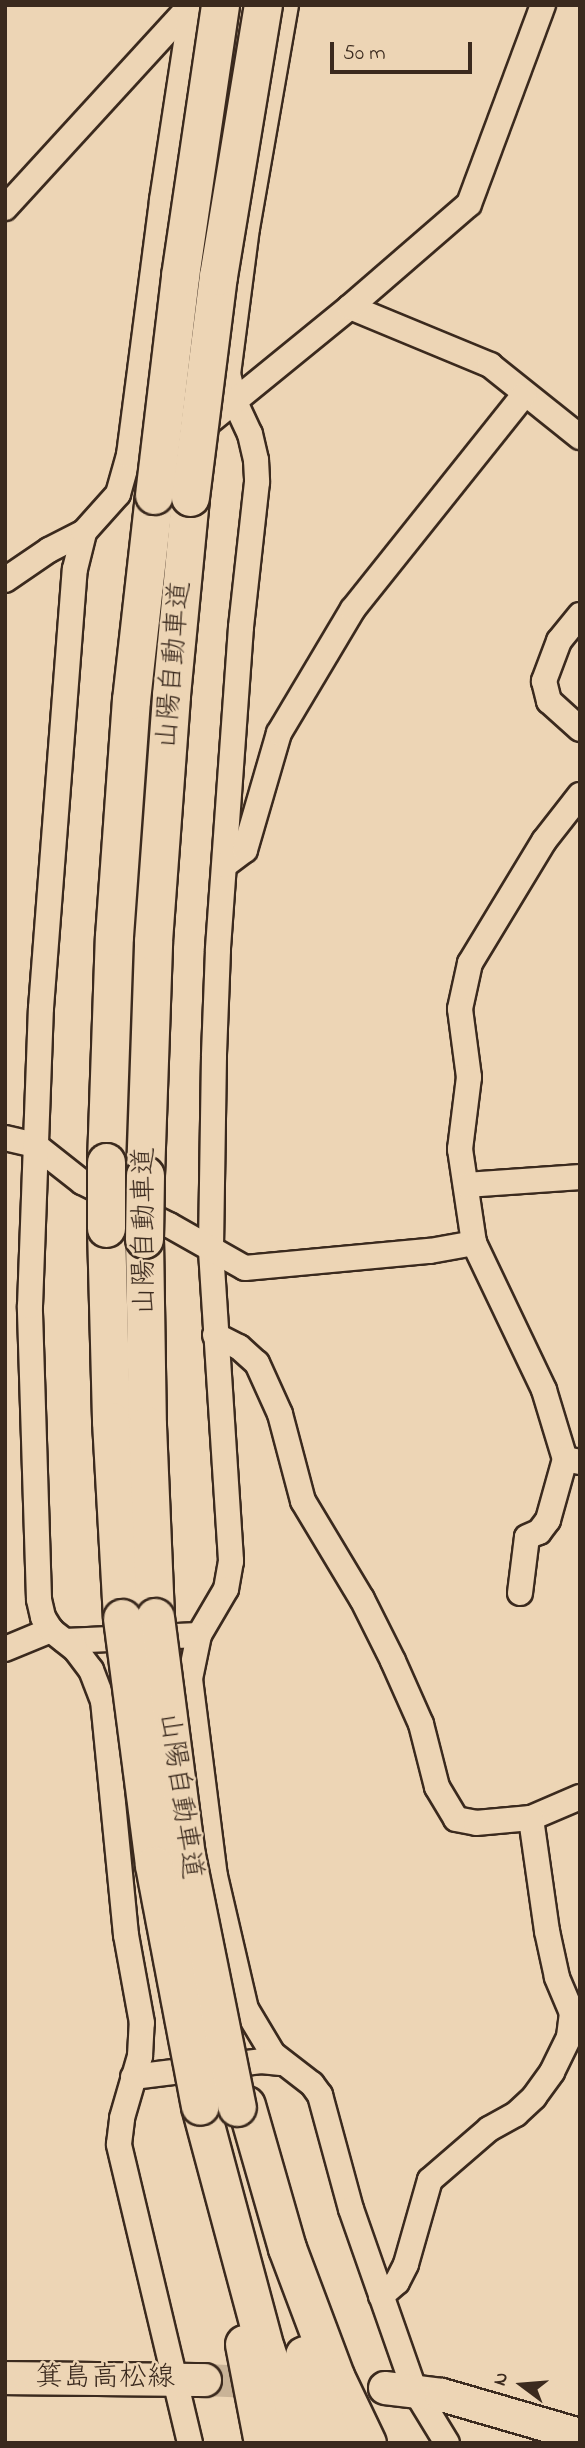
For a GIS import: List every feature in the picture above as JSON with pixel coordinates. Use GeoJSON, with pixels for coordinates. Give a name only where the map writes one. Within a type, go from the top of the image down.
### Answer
{"type":"FeatureCollection","features":[{"type":"Feature","properties":{"kind":"highway","name":"山陽自動車道"},"geometry":{"type":"LineString","coordinates":[[220,5],[180,276],[131,700],[114,936],[106,1162],[111,1421],[139,1617],[154,1865],[200,2106],[265,2348],[297,2443]]}},
{"type":"Feature","properties":{"kind":"highway","name":"山陽自動車道"},"geometry":{"type":"LineString","coordinates":[[242,2106],[204,1954],[172,1760],[139,1617],[146,1425],[145,1175],[153,941],[171,695],[190,497],[218,276],[263,5]]}},
{"type":"Feature","properties":{"kind":"highway"},"geometry":{"type":"LineString","coordinates":[[200,2106],[263,2443]]}},
{"type":"Feature","properties":{"kind":"highway"},"geometry":{"type":"LineString","coordinates":[[242,2106],[299,2336],[332,2443]]}},
{"type":"Feature","properties":{"kind":"highway"},"geometry":{"type":"LineString","coordinates":[[242,2106],[287,2248],[335,2376],[367,2443]]}},
{"type":"Feature","properties":{"kind":"main road","name":"箕島高松線"},"geometry":{"type":"LineString","coordinates":[[5,2378],[205,2380]]}},
{"type":"Feature","properties":{"kind":"main road"},"geometry":{"type":"LineString","coordinates":[[399,2388],[580,2435]]}},
{"type":"Feature","properties":{"kind":"street"},"geometry":{"type":"LineString","coordinates":[[5,208],[192,5]]}},
{"type":"Feature","properties":{"kind":"street"},"geometry":{"type":"LineString","coordinates":[[118,494],[134,428],[160,214],[192,5]]}},
{"type":"Feature","properties":{"kind":"street"},"geometry":{"type":"LineString","coordinates":[[286,5],[247,228],[230,341],[228,374],[235,402],[250,434],[257,460],[241,627],[214,1056],[211,1251],[231,1561],[226,1589],[199,1635],[190,1679],[215,1876],[246,2010],[257,2032],[281,2063],[300,2074],[320,2095],[351,2210],[381,2295],[399,2388],[447,2443]]}},
{"type":"Feature","properties":{"kind":"street"},"geometry":{"type":"LineString","coordinates":[[5,580],[83,532],[118,494],[350,307],[469,204],[543,5]]}},
{"type":"Feature","properties":{"kind":"street"},"geometry":{"type":"LineString","coordinates":[[350,307],[490,365],[509,378],[524,396],[580,437]]}},
{"type":"Feature","properties":{"kind":"street"},"geometry":{"type":"LineString","coordinates":[[225,865],[245,850],[279,733],[354,609],[524,396]]}},
{"type":"Feature","properties":{"kind":"street"},"geometry":{"type":"LineString","coordinates":[[83,532],[75,569],[47,903],[35,1145],[30,1306],[39,1599],[43,1617],[58,1636],[83,1657],[104,1709],[126,1935],[142,2023],[141,2048],[122,2118],[119,2144],[190,2443]]}},
{"type":"Feature","properties":{"kind":"street"},"geometry":{"type":"LineString","coordinates":[[580,615],[559,641],[544,681],[549,701],[580,729]]}},
{"type":"Feature","properties":{"kind":"street"},"geometry":{"type":"LineString","coordinates":[[520,1592],[527,1537],[539,1532],[548,1520],[573,1460],[544,1390],[474,1243],[460,1149],[469,1077],[460,1009],[470,963],[544,841],[580,795]]}},
{"type":"Feature","properties":{"kind":"street"},"geometry":{"type":"LineString","coordinates":[[5,1138],[35,1145],[82,1182],[169,1225],[245,1268],[430,1251],[474,1243]]}},
{"type":"Feature","properties":{"kind":"street"},"geometry":{"type":"LineString","coordinates":[[467,1185],[580,1177]]}},
{"type":"Feature","properties":{"kind":"street"},"geometry":{"type":"LineString","coordinates":[[215,1335],[239,1347],[257,1363],[280,1414],[303,1501],[362,1599],[393,1661],[421,1724],[437,1787],[456,1819],[475,1823],[531,1818],[580,1797]]}},
{"type":"Feature","properties":{"kind":"street"},"geometry":{"type":"LineString","coordinates":[[5,1649],[58,1636],[199,1635]]}},
{"type":"Feature","properties":{"kind":"street"},"geometry":{"type":"LineString","coordinates":[[381,2295],[397,2282],[406,2264],[430,2180],[489,2129],[525,2106],[541,2088],[569,2037],[572,2013],[557,1977],[547,1931],[531,1818]]}},
{"type":"Feature","properties":{"kind":"street"},"geometry":{"type":"LineString","coordinates":[[133,2077],[261,2061],[281,2063]]}},
{"type":"Feature","properties":{"kind":"tunnel"},"geometry":{"type":"LineString","coordinates":[[205,2380],[275,2383]]}}]}
